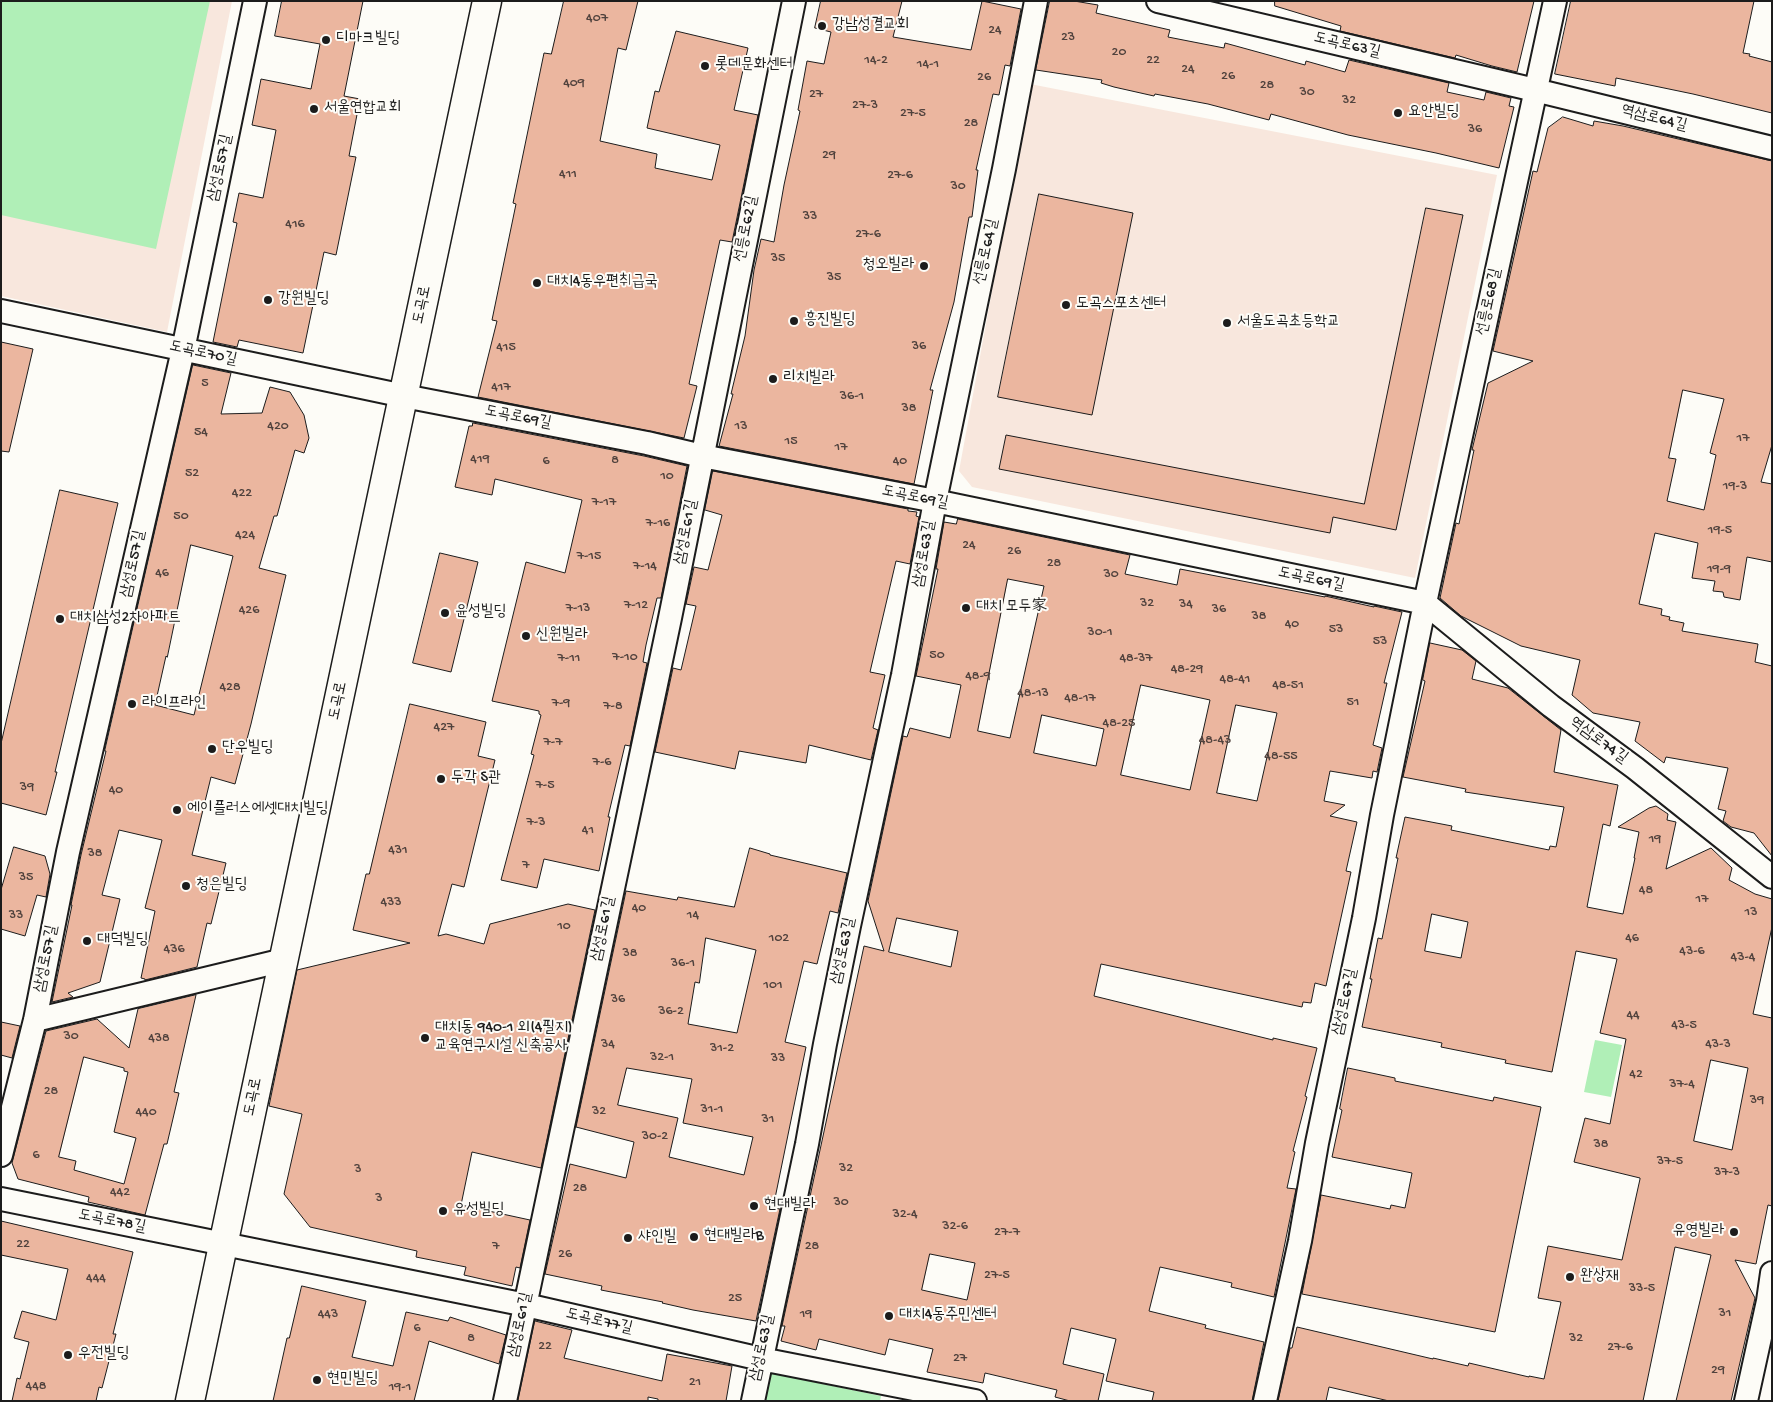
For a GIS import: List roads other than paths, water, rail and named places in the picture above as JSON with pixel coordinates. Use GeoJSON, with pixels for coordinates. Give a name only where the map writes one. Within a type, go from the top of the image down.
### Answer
{"type":"FeatureCollection","features":[{"type":"Feature","properties":{"kind":"main road","name":"도곡로"},"geometry":{"type":"LineString","coordinates":[[190,1401],[487,1]]}},
{"type":"Feature","properties":{"kind":"street","name":"삼성로57길"},"geometry":{"type":"LineString","coordinates":[[1,1155],[35,1020],[68,852],[183,350],[255,1]]}},
{"type":"Feature","properties":{"kind":"street","name":"선릉로62길"},"geometry":{"type":"LineString","coordinates":[[702,456],[794,1]]}},
{"type":"Feature","properties":{"kind":"street","name":"선릉로64길"},"geometry":{"type":"LineString","coordinates":[[935,501],[1004,169],[1036,1]]}},
{"type":"Feature","properties":{"kind":"street","name":"도곡로63길"},"geometry":{"type":"LineString","coordinates":[[1158,1],[1535,90]]}},
{"type":"Feature","properties":{"kind":"street","name":"선릉로68길"},"geometry":{"type":"LineString","coordinates":[[1425,603],[1555,1]]}},
{"type":"Feature","properties":{"kind":"street","name":"역삼로64길"},"geometry":{"type":"LineString","coordinates":[[1535,90],[1772,148]]}},
{"type":"Feature","properties":{"kind":"street","name":"도곡로70길"},"geometry":{"type":"LineString","coordinates":[[1,311],[404,396]]}},
{"type":"Feature","properties":{"kind":"street","name":"도곡로69길"},"geometry":{"type":"LineString","coordinates":[[404,396],[935,501],[1425,603]]}},
{"type":"Feature","properties":{"kind":"street","name":"삼성로61길"},"geometry":{"type":"LineString","coordinates":[[505,1401],[670,618],[702,456]]}},
{"type":"Feature","properties":{"kind":"street","name":"삼성로63길"},"geometry":{"type":"LineString","coordinates":[[753,1401],[807,1144],[825,1044],[903,674],[935,501]]}},
{"type":"Feature","properties":{"kind":"street","name":"역삼로74길"},"geometry":{"type":"LineString","coordinates":[[1425,603],[1544,700],[1635,768],[1772,877]]}},
{"type":"Feature","properties":{"kind":"street","name":"삼성로67길"},"geometry":{"type":"LineString","coordinates":[[1265,1401],[1300,1241],[1317,1143],[1364,918],[1382,815],[1425,603]]}},
{"type":"Feature","properties":{"kind":"street"},"geometry":{"type":"LineString","coordinates":[[35,1020],[284,960]]}},
{"type":"Feature","properties":{"kind":"street","name":"도곡로78길"},"geometry":{"type":"LineString","coordinates":[[1,1199],[222,1244]]}},
{"type":"Feature","properties":{"kind":"street","name":"도곡로77길"},"geometry":{"type":"LineString","coordinates":[[222,1244],[526,1305],[761,1359],[975,1401]]}},
{"type":"Feature","properties":{"kind":"street"},"geometry":{"type":"LineString","coordinates":[[1746,1401],[1768,1301],[1772,1273]]}},
{"type":"Feature","properties":{"kind":"place","name":"강남성결교회"},"geometry":{"type":"Point","coordinates":[822,26]}},
{"type":"Feature","properties":{"kind":"place","name":"디마크빌딩"},"geometry":{"type":"Point","coordinates":[326,40]}},
{"type":"Feature","properties":{"kind":"place","name":"롯데문화센터"},"geometry":{"type":"Point","coordinates":[705,66]}},
{"type":"Feature","properties":{"kind":"place","name":"서울연합교회"},"geometry":{"type":"Point","coordinates":[314,109]}},
{"type":"Feature","properties":{"kind":"place","name":"요안빌딩"},"geometry":{"type":"Point","coordinates":[1398,113]}},
{"type":"Feature","properties":{"kind":"place","name":"청오빌라"},"geometry":{"type":"Point","coordinates":[924,266]}},
{"type":"Feature","properties":{"kind":"place","name":"대치4동우편취급국"},"geometry":{"type":"Point","coordinates":[537,283]}},
{"type":"Feature","properties":{"kind":"place","name":"강원빌딩"},"geometry":{"type":"Point","coordinates":[268,300]}},
{"type":"Feature","properties":{"kind":"place","name":"도곡스포츠센터"},"geometry":{"type":"Point","coordinates":[1066,305]}},
{"type":"Feature","properties":{"kind":"place","name":"흥진빌딩"},"geometry":{"type":"Point","coordinates":[794,321]}},
{"type":"Feature","properties":{"kind":"place","name":"서울도곡초등학교"},"geometry":{"type":"Point","coordinates":[1227,323]}},
{"type":"Feature","properties":{"kind":"place","name":"리치빌라"},"geometry":{"type":"Point","coordinates":[773,379]}},
{"type":"Feature","properties":{"kind":"place","name":"대치 모두家"},"geometry":{"type":"Point","coordinates":[966,608]}},
{"type":"Feature","properties":{"kind":"place","name":"윤성빌딩"},"geometry":{"type":"Point","coordinates":[445,613]}},
{"type":"Feature","properties":{"kind":"place","name":"대치삼성2차아파트"},"geometry":{"type":"Point","coordinates":[60,619]}},
{"type":"Feature","properties":{"kind":"place","name":"신원빌라"},"geometry":{"type":"Point","coordinates":[526,636]}},
{"type":"Feature","properties":{"kind":"place","name":"라이프라인"},"geometry":{"type":"Point","coordinates":[132,704]}},
{"type":"Feature","properties":{"kind":"place","name":"단우빌딩"},"geometry":{"type":"Point","coordinates":[212,749]}},
{"type":"Feature","properties":{"kind":"place","name":"두각 S관"},"geometry":{"type":"Point","coordinates":[441,779]}},
{"type":"Feature","properties":{"kind":"place","name":"에이플러스에셋대치빌딩"},"geometry":{"type":"Point","coordinates":[177,810]}},
{"type":"Feature","properties":{"kind":"place","name":"청은빌딩"},"geometry":{"type":"Point","coordinates":[186,886]}},
{"type":"Feature","properties":{"kind":"place","name":"대덕빌딩"},"geometry":{"type":"Point","coordinates":[87,941]}},
{"type":"Feature","properties":{"kind":"place","name":"대치동 940-1 외(4필지) 교육연구시설 신축공사"},"geometry":{"type":"Point","coordinates":[425,1038]}},
{"type":"Feature","properties":{"kind":"place","name":"현대빌라"},"geometry":{"type":"Point","coordinates":[754,1206]}},
{"type":"Feature","properties":{"kind":"place","name":"유성빌딩"},"geometry":{"type":"Point","coordinates":[443,1211]}},
{"type":"Feature","properties":{"kind":"place","name":"유영빌라"},"geometry":{"type":"Point","coordinates":[1734,1232]}},
{"type":"Feature","properties":{"kind":"place","name":"현대빌라B"},"geometry":{"type":"Point","coordinates":[694,1237]}},
{"type":"Feature","properties":{"kind":"place","name":"샤인빌"},"geometry":{"type":"Point","coordinates":[628,1238]}},
{"type":"Feature","properties":{"kind":"place","name":"완상재"},"geometry":{"type":"Point","coordinates":[1570,1277]}},
{"type":"Feature","properties":{"kind":"place","name":"대치4동주민센터"},"geometry":{"type":"Point","coordinates":[889,1316]}},
{"type":"Feature","properties":{"kind":"place","name":"우전빌딩"},"geometry":{"type":"Point","coordinates":[68,1355]}},
{"type":"Feature","properties":{"kind":"place","name":"현민빌딩"},"geometry":{"type":"Point","coordinates":[317,1380]}}]}
